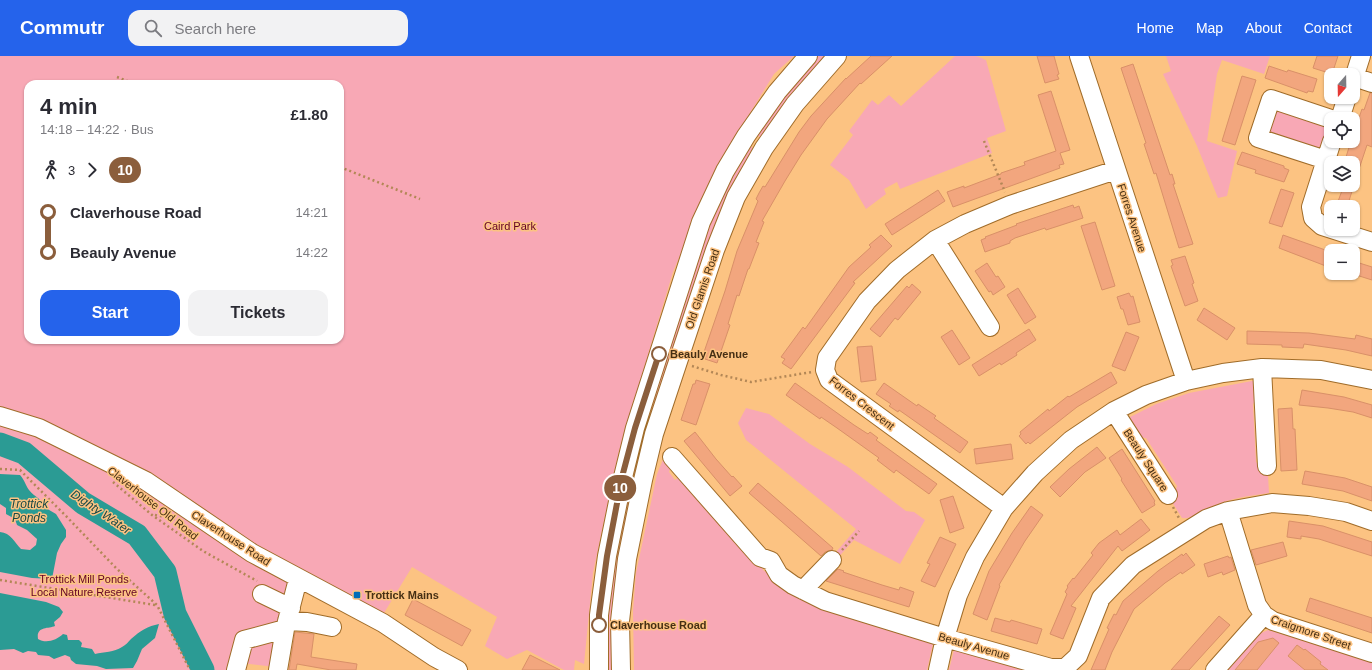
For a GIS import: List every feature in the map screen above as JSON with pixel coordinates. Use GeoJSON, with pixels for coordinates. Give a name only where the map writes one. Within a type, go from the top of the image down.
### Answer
{"type":"FeatureCollection","features":[{"type":"Feature","properties":{"kind":"street","name":"Old Glamis Road"},"geometry":{"type":"LineString","coordinates":[[599,670],[599,615],[607,556],[622,477],[635,428],[702,222],[724,172],[746,136],[777,92],[808,56]]}},
{"type":"Feature","properties":{"kind":"street","name":"Old Glamis Road"},"geometry":{"type":"LineString","coordinates":[[621,670],[620,621],[627,559],[643,480],[654,434],[715,250],[736,198],[764,148],[794,104],[830,62],[837,56]]}},
{"type":"Feature","properties":{"kind":"street","name":"Forres Avenue"},"geometry":{"type":"LineString","coordinates":[[1079,56],[1186,381]]}},
{"type":"Feature","properties":{"kind":"street"},"geometry":{"type":"LineString","coordinates":[[1357,68],[1361,56]]}},
{"type":"Feature","properties":{"kind":"street"},"geometry":{"type":"LineString","coordinates":[[1360,80],[1372,83]]}},
{"type":"Feature","properties":{"kind":"street"},"geometry":{"type":"LineString","coordinates":[[1324,117],[1271,99],[1258,138],[1324,159]]}},
{"type":"Feature","properties":{"kind":"street"},"geometry":{"type":"LineString","coordinates":[[746,136],[764,148]]}},
{"type":"Feature","properties":{"kind":"street"},"geometry":{"type":"LineString","coordinates":[[1324,166],[1311,207],[1313,218],[1322,226],[1372,242]]}},
{"type":"Feature","properties":{"kind":"street","name":"Forres Crescent"},"geometry":{"type":"LineString","coordinates":[[1004,508],[829,380],[825,370],[827,358],[868,301],[897,270],[935,240],[965,224],[1010,205],[1116,170]]}},
{"type":"Feature","properties":{"kind":"street"},"geometry":{"type":"LineString","coordinates":[[935,240],[990,327]]}},
{"type":"Feature","properties":{"kind":"street"},"geometry":{"type":"LineString","coordinates":[[1262,368],[1267,466]]}},
{"type":"Feature","properties":{"kind":"street"},"geometry":{"type":"LineString","coordinates":[[938,670],[945,638],[958,595],[975,557],[1004,508],[1035,473],[1066,445],[1114,411],[1146,395],[1186,381],[1223,373],[1262,368],[1321,370],[1372,380]]}},
{"type":"Feature","properties":{"kind":"street","name":"Beauly Square"},"geometry":{"type":"LineString","coordinates":[[1114,411],[1168,495]]}},
{"type":"Feature","properties":{"kind":"street","name":"Claverhouse Road"},"geometry":{"type":"LineString","coordinates":[[0,416],[39,428],[146,481],[252,553],[298,579],[383,623],[434,657],[458,670]]}},
{"type":"Feature","properties":{"kind":"street","name":"Beauly Avenue"},"geometry":{"type":"LineString","coordinates":[[675,466],[760,557],[771,561],[779,575],[792,585],[825,601],[945,638],[1051,668],[1066,668],[1078,656],[1101,598],[1133,565],[1206,519],[1228,510],[1272,503],[1309,506],[1346,512],[1372,521]]}},
{"type":"Feature","properties":{"kind":"street","name":"Craigmore Street"},"geometry":{"type":"LineString","coordinates":[[1228,510],[1257,605],[1264,615],[1273,621],[1372,653]]}},
{"type":"Feature","properties":{"kind":"street"},"geometry":{"type":"LineString","coordinates":[[804,590],[832,560]]}},
{"type":"Feature","properties":{"kind":"street"},"geometry":{"type":"LineString","coordinates":[[278,670],[298,579]]}},
{"type":"Feature","properties":{"kind":"street"},"geometry":{"type":"LineString","coordinates":[[260,588],[288,619]]}},
{"type":"Feature","properties":{"kind":"street"},"geometry":{"type":"LineString","coordinates":[[1215,670],[1264,615]]}},
{"type":"Feature","properties":{"kind":"street"},"geometry":{"type":"LineString","coordinates":[[236,670],[244,640],[288,619],[332,627]]}},
{"type":"Feature","properties":{"kind":"path"},"geometry":{"type":"LineString","coordinates":[[116,77],[124,80]]}},
{"type":"Feature","properties":{"kind":"path"},"geometry":{"type":"LineString","coordinates":[[984,141],[1010,205]]}},
{"type":"Feature","properties":{"kind":"path"},"geometry":{"type":"LineString","coordinates":[[344,168],[420,199]]}},
{"type":"Feature","properties":{"kind":"path"},"geometry":{"type":"LineString","coordinates":[[678,361],[721,375],[751,382],[825,370]]}},
{"type":"Feature","properties":{"kind":"path"},"geometry":{"type":"LineString","coordinates":[[0,469],[20,470],[116,568],[157,606],[190,670]]}},
{"type":"Feature","properties":{"kind":"path","name":"Claverhouse Old Road"},"geometry":{"type":"LineString","coordinates":[[109,479],[152,514],[203,551],[260,588]]}},
{"type":"Feature","properties":{"kind":"path","name":"Beauly Square"},"geometry":{"type":"LineString","coordinates":[[1168,495],[1170,503],[1187,530]]}},
{"type":"Feature","properties":{"kind":"path"},"geometry":{"type":"LineString","coordinates":[[832,560],[859,531]]}},
{"type":"Feature","properties":{"kind":"path"},"geometry":{"type":"LineString","coordinates":[[0,580],[157,606]]}},
{"type":"Feature","properties":{"kind":"green space","name":"Caird Park"},"geometry":{"type":"Polygon","coordinates":[[[0,56],[794,56],[774,74],[719,163],[673,272],[619,451],[593,573],[584,664],[575,660],[574,670],[564,670],[527,650],[507,659],[485,646],[497,617],[412,567],[384,613],[303,573],[116,459],[0,410],[0,56]]]}},
{"type":"Feature","properties":{"kind":"green space"},"geometry":{"type":"Polygon","coordinates":[[[816,56],[828,56],[763,138],[758,136],[756,133],[816,56]]]}},
{"type":"Feature","properties":{"kind":"green space"},"geometry":{"type":"Polygon","coordinates":[[[955,56],[976,56],[986,60],[1006,131],[987,138],[992,153],[900,189],[897,182],[884,189],[886,194],[866,209],[849,180],[830,165],[853,135],[849,131],[872,100],[878,105],[889,95],[901,106],[955,56]]]}},
{"type":"Feature","properties":{"kind":"green space"},"geometry":{"type":"Polygon","coordinates":[[[1166,56],[1270,56],[1264,74],[1222,60],[1217,74],[1207,141],[1237,151],[1227,196],[1218,198],[1197,146],[1163,74],[1171,71],[1166,56]]]}},
{"type":"Feature","properties":{"kind":"green space"},"geometry":{"type":"Polygon","coordinates":[[[1276,110],[1321,122],[1324,129],[1324,139],[1318,148],[1271,135],[1268,131],[1276,110]]]}},
{"type":"Feature","properties":{"kind":"green space"},"geometry":{"type":"Polygon","coordinates":[[[747,146],[752,147],[754,152],[648,432],[615,670],[606,670],[605,616],[634,453],[708,223],[747,146]]]}},
{"type":"Feature","properties":{"kind":"green space"},"geometry":{"type":"Polygon","coordinates":[[[1257,380],[1257,399],[1253,404],[1256,462],[1268,475],[1269,493],[1228,501],[1213,506],[1191,517],[1182,518],[1172,502],[1177,486],[1146,438],[1137,437],[1126,419],[1156,404],[1189,393],[1257,380]]]}},
{"type":"Feature","properties":{"kind":"green space"},"geometry":{"type":"Polygon","coordinates":[[[746,408],[769,414],[810,444],[848,467],[906,511],[914,512],[925,520],[900,564],[854,540],[834,562],[830,559],[856,529],[746,440],[738,423],[746,408]]]}},
{"type":"Feature","properties":{"kind":"green space","name":"Trottick Mill Ponds Local Nature Reserve"},"geometry":{"type":"Polygon","coordinates":[[[0,416],[39,428],[298,579],[285,629],[244,640],[236,670],[0,670],[0,416]]]}},
{"type":"Feature","properties":{"kind":"green space"},"geometry":{"type":"Polygon","coordinates":[[[664,457],[670,469],[669,472],[675,480],[679,477],[760,562],[763,570],[790,590],[927,637],[933,644],[927,670],[634,670],[633,611],[636,573],[657,474],[664,457]]]}},
{"type":"Feature","properties":{"kind":"green space"},"geometry":{"type":"Polygon","coordinates":[[[1268,630],[1372,662],[1372,670],[1228,670],[1257,635],[1268,630]]]}},
{"type":"Feature","properties":{"kind":"green space"},"geometry":{"type":"Polygon","coordinates":[[[281,634],[275,667],[241,663],[245,645],[281,634]]]}},
{"type":"Feature","properties":{"kind":"green space"},"geometry":{"type":"Polygon","coordinates":[[[962,648],[1037,670],[949,670],[954,650],[962,648]]]}},
{"type":"Feature","properties":{"kind":"water","name":"Trottick Ponds"},"geometry":{"type":"Polygon","coordinates":[[[0,474],[20,475],[31,493],[41,501],[44,507],[56,514],[66,530],[66,537],[57,553],[52,579],[32,578],[0,572],[0,532],[10,536],[21,549],[30,550],[36,545],[37,539],[27,530],[17,525],[15,519],[6,514],[6,508],[0,504],[0,474]]]}},
{"type":"Feature","properties":{"kind":"water"},"geometry":{"type":"Polygon","coordinates":[[[0,593],[46,602],[59,607],[63,612],[54,622],[55,626],[41,630],[38,635],[38,639],[48,641],[55,640],[63,634],[67,635],[68,640],[79,640],[82,643],[81,647],[92,649],[95,654],[119,649],[141,631],[159,624],[155,638],[142,649],[133,668],[106,669],[97,666],[76,664],[70,657],[65,655],[54,659],[49,656],[38,655],[36,652],[28,651],[23,653],[14,649],[0,650],[0,593]]]}},
{"type":"Feature","properties":{"kind":"building"},"geometry":{"type":"Polygon","coordinates":[[[871,56],[892,56],[861,84],[860,83],[827,119],[801,155],[762,221],[764,222],[756,242],[759,243],[739,296],[737,295],[728,324],[730,325],[717,363],[705,359],[707,353],[704,352],[737,251],[758,201],[756,199],[759,193],[763,186],[765,187],[799,132],[811,116],[846,78],[871,56]]]}},
{"type":"Feature","properties":{"kind":"building"},"geometry":{"type":"Polygon","coordinates":[[[1037,56],[1054,56],[1059,79],[1045,83],[1037,56]]]}},
{"type":"Feature","properties":{"kind":"building"},"geometry":{"type":"Polygon","coordinates":[[[1317,56],[1338,56],[1334,68],[1324,68],[1324,71],[1313,68],[1317,56]]]}},
{"type":"Feature","properties":{"kind":"building"},"geometry":{"type":"Polygon","coordinates":[[[1133,64],[1170,175],[1172,174],[1175,184],[1173,184],[1193,244],[1179,248],[1156,173],[1154,174],[1144,144],[1146,143],[1121,68],[1133,64]]]}},
{"type":"Feature","properties":{"kind":"building"},"geometry":{"type":"Polygon","coordinates":[[[1269,66],[1317,79],[1313,92],[1308,91],[1307,93],[1265,78],[1269,66]]]}},
{"type":"Feature","properties":{"kind":"building"},"geometry":{"type":"Polygon","coordinates":[[[1242,76],[1256,80],[1235,145],[1222,141],[1242,76]]]}},
{"type":"Feature","properties":{"kind":"building"},"geometry":{"type":"Polygon","coordinates":[[[1051,91],[1070,150],[1060,153],[1064,164],[1059,165],[1060,168],[953,207],[947,192],[964,186],[964,188],[1025,165],[1024,162],[1056,151],[1038,95],[1051,91]]]}},
{"type":"Feature","properties":{"kind":"building"},"geometry":{"type":"Polygon","coordinates":[[[1370,93],[1372,93],[1372,147],[1367,145],[1360,166],[1360,156],[1346,156],[1349,148],[1360,148],[1360,115],[1362,109],[1364,110],[1370,93]]]}},
{"type":"Feature","properties":{"kind":"building"},"geometry":{"type":"Polygon","coordinates":[[[1242,152],[1284,166],[1284,168],[1289,170],[1284,182],[1255,173],[1256,170],[1237,164],[1242,152]]]}},
{"type":"Feature","properties":{"kind":"building"},"geometry":{"type":"Polygon","coordinates":[[[1281,189],[1294,193],[1282,227],[1269,223],[1281,189]]]}},
{"type":"Feature","properties":{"kind":"building"},"geometry":{"type":"Polygon","coordinates":[[[938,190],[945,201],[892,235],[885,224],[938,190]]]}},
{"type":"Feature","properties":{"kind":"building"},"geometry":{"type":"Polygon","coordinates":[[[1341,192],[1352,192],[1349,200],[1339,200],[1341,192]]]}},
{"type":"Feature","properties":{"kind":"building"},"geometry":{"type":"Polygon","coordinates":[[[1073,205],[1074,208],[1079,206],[1083,218],[1015,238],[1010,241],[1010,243],[985,252],[981,240],[986,238],[985,237],[1017,225],[1016,224],[1073,205]]]}},
{"type":"Feature","properties":{"kind":"building"},"geometry":{"type":"Polygon","coordinates":[[[1095,222],[1115,286],[1102,290],[1081,226],[1095,222]]]}},
{"type":"Feature","properties":{"kind":"building"},"geometry":{"type":"Polygon","coordinates":[[[881,235],[892,246],[853,282],[855,283],[791,369],[782,363],[785,359],[781,357],[803,327],[805,329],[849,267],[871,247],[869,245],[881,235]]]}},
{"type":"Feature","properties":{"kind":"building"},"geometry":{"type":"Polygon","coordinates":[[[1283,235],[1324,250],[1324,265],[1279,248],[1283,235]]]}},
{"type":"Feature","properties":{"kind":"building"},"geometry":{"type":"Polygon","coordinates":[[[1185,256],[1198,301],[1185,306],[1171,266],[1173,265],[1171,260],[1185,256]]]}},
{"type":"Feature","properties":{"kind":"building"},"geometry":{"type":"Polygon","coordinates":[[[987,263],[1005,287],[993,295],[991,291],[989,292],[975,271],[987,263]]]}},
{"type":"Feature","properties":{"kind":"building"},"geometry":{"type":"Polygon","coordinates":[[[1360,263],[1372,267],[1372,280],[1360,276],[1360,263]]]}},
{"type":"Feature","properties":{"kind":"building"},"geometry":{"type":"Polygon","coordinates":[[[912,284],[921,292],[898,320],[895,318],[880,337],[870,329],[907,286],[909,288],[912,284]]]}},
{"type":"Feature","properties":{"kind":"building"},"geometry":{"type":"Polygon","coordinates":[[[1018,288],[1036,317],[1025,324],[1007,295],[1018,288]]]}},
{"type":"Feature","properties":{"kind":"building"},"geometry":{"type":"Polygon","coordinates":[[[1129,293],[1131,297],[1133,296],[1140,322],[1128,325],[1117,297],[1129,293]]]}},
{"type":"Feature","properties":{"kind":"building"},"geometry":{"type":"Polygon","coordinates":[[[1204,308],[1235,328],[1227,340],[1197,320],[1204,308]]]}},
{"type":"Feature","properties":{"kind":"building"},"geometry":{"type":"Polygon","coordinates":[[[1029,329],[1036,340],[1016,353],[1017,355],[1001,365],[1000,363],[979,376],[972,365],[1029,329]]]}},
{"type":"Feature","properties":{"kind":"building"},"geometry":{"type":"Polygon","coordinates":[[[952,330],[970,358],[959,365],[941,337],[952,330]]]}},
{"type":"Feature","properties":{"kind":"building"},"geometry":{"type":"Polygon","coordinates":[[[1247,331],[1309,333],[1355,339],[1356,335],[1372,339],[1372,356],[1346,350],[1304,344],[1303,348],[1282,347],[1282,345],[1247,344],[1247,331]]]}},
{"type":"Feature","properties":{"kind":"building"},"geometry":{"type":"Polygon","coordinates":[[[1126,332],[1139,337],[1125,371],[1112,366],[1126,332]]]}},
{"type":"Feature","properties":{"kind":"building"},"geometry":{"type":"Polygon","coordinates":[[[872,346],[876,380],[861,382],[857,347],[872,346]]]}},
{"type":"Feature","properties":{"kind":"building"},"geometry":{"type":"Polygon","coordinates":[[[1111,372],[1117,383],[1077,407],[1030,444],[1028,442],[1026,444],[1019,436],[1021,434],[1020,432],[1048,409],[1049,411],[1068,396],[1069,397],[1111,372]]]}},
{"type":"Feature","properties":{"kind":"building"},"geometry":{"type":"Polygon","coordinates":[[[696,380],[710,384],[696,425],[681,420],[693,384],[695,384],[696,380]]]}},
{"type":"Feature","properties":{"kind":"building"},"geometry":{"type":"Polygon","coordinates":[[[795,383],[854,425],[868,434],[870,432],[878,438],[876,440],[937,484],[929,494],[896,470],[894,473],[877,460],[879,458],[821,417],[820,419],[786,395],[795,383]]]}},
{"type":"Feature","properties":{"kind":"building"},"geometry":{"type":"Polygon","coordinates":[[[884,383],[917,406],[918,404],[936,416],[934,418],[968,442],[960,453],[899,410],[898,412],[889,406],[891,404],[876,394],[884,383]]]}},
{"type":"Feature","properties":{"kind":"building"},"geometry":{"type":"Polygon","coordinates":[[[1302,390],[1344,397],[1372,405],[1372,418],[1353,412],[1299,405],[1302,390]]]}},
{"type":"Feature","properties":{"kind":"building"},"geometry":{"type":"Polygon","coordinates":[[[1292,408],[1293,429],[1295,429],[1297,470],[1281,471],[1278,409],[1292,408]]]}},
{"type":"Feature","properties":{"kind":"building"},"geometry":{"type":"Polygon","coordinates":[[[695,432],[716,459],[742,486],[730,496],[684,441],[695,432]]]}},
{"type":"Feature","properties":{"kind":"building"},"geometry":{"type":"Polygon","coordinates":[[[1011,444],[1013,459],[976,464],[974,449],[1011,444]]]}},
{"type":"Feature","properties":{"kind":"building"},"geometry":{"type":"Polygon","coordinates":[[[1097,447],[1106,458],[1085,472],[1060,497],[1050,487],[1069,469],[1097,447]]]}},
{"type":"Feature","properties":{"kind":"building"},"geometry":{"type":"Polygon","coordinates":[[[1122,449],[1155,501],[1155,505],[1142,513],[1109,458],[1122,449]]]}},
{"type":"Feature","properties":{"kind":"building"},"geometry":{"type":"Polygon","coordinates":[[[1305,471],[1345,478],[1372,487],[1372,501],[1343,491],[1302,484],[1305,471]]]}},
{"type":"Feature","properties":{"kind":"building"},"geometry":{"type":"Polygon","coordinates":[[[758,483],[833,548],[832,550],[825,552],[821,556],[749,493],[758,483]]]}},
{"type":"Feature","properties":{"kind":"building"},"geometry":{"type":"Polygon","coordinates":[[[953,496],[964,528],[950,533],[940,500],[953,496]]]}},
{"type":"Feature","properties":{"kind":"building"},"geometry":{"type":"Polygon","coordinates":[[[1031,506],[1043,515],[1025,541],[999,585],[1000,586],[987,620],[973,614],[989,571],[1012,533],[1031,506]]]}},
{"type":"Feature","properties":{"kind":"building"},"geometry":{"type":"Polygon","coordinates":[[[1141,519],[1150,530],[1122,551],[1118,546],[1071,606],[1076,608],[1063,639],[1050,634],[1067,594],[1065,592],[1068,587],[1067,586],[1093,555],[1091,553],[1099,543],[1117,530],[1120,535],[1141,519]]]}},
{"type":"Feature","properties":{"kind":"building"},"geometry":{"type":"Polygon","coordinates":[[[1289,521],[1323,526],[1372,542],[1372,556],[1319,539],[1301,536],[1301,539],[1287,537],[1289,521]]]}},
{"type":"Feature","properties":{"kind":"building"},"geometry":{"type":"Polygon","coordinates":[[[940,537],[956,544],[935,587],[921,581],[930,564],[927,563],[940,537]]]}},
{"type":"Feature","properties":{"kind":"building"},"geometry":{"type":"Polygon","coordinates":[[[1283,542],[1287,556],[1256,565],[1251,550],[1283,542]]]}},
{"type":"Feature","properties":{"kind":"building"},"geometry":{"type":"Polygon","coordinates":[[[1186,553],[1195,565],[1182,574],[1181,572],[1165,583],[1134,609],[1112,652],[1105,670],[1091,670],[1109,629],[1107,628],[1123,601],[1158,571],[1182,554],[1183,556],[1186,553]]]}},
{"type":"Feature","properties":{"kind":"building"},"geometry":{"type":"Polygon","coordinates":[[[1228,556],[1229,558],[1231,557],[1235,570],[1223,575],[1222,572],[1208,577],[1204,564],[1228,556]]]}},
{"type":"Feature","properties":{"kind":"building"},"geometry":{"type":"Polygon","coordinates":[[[838,569],[882,585],[899,590],[900,587],[914,592],[909,607],[826,581],[838,569]]]}},
{"type":"Feature","properties":{"kind":"building"},"geometry":{"type":"Polygon","coordinates":[[[1310,598],[1372,618],[1372,633],[1306,611],[1310,598]]]}},
{"type":"Feature","properties":{"kind":"building"},"geometry":{"type":"Polygon","coordinates":[[[413,599],[471,630],[462,646],[405,615],[413,599]]]}},
{"type":"Feature","properties":{"kind":"building"},"geometry":{"type":"Polygon","coordinates":[[[1219,616],[1230,625],[1189,670],[1171,670],[1219,616]]]}},
{"type":"Feature","properties":{"kind":"building"},"geometry":{"type":"Polygon","coordinates":[[[995,618],[1010,622],[1011,620],[1042,629],[1037,644],[991,631],[995,618]]]}},
{"type":"Feature","properties":{"kind":"building"},"geometry":{"type":"Polygon","coordinates":[[[295,632],[314,634],[311,657],[357,664],[356,670],[331,670],[297,664],[296,670],[289,670],[295,632]]]}},
{"type":"Feature","properties":{"kind":"building"},"geometry":{"type":"Polygon","coordinates":[[[1273,638],[1279,643],[1257,670],[1235,670],[1258,642],[1273,638]]]}},
{"type":"Feature","properties":{"kind":"building"},"geometry":{"type":"Polygon","coordinates":[[[1297,645],[1304,650],[1305,649],[1328,670],[1305,670],[1288,656],[1297,645]]]}},
{"type":"Feature","properties":{"kind":"building"},"geometry":{"type":"Polygon","coordinates":[[[530,655],[560,670],[522,670],[530,655]]]}},
{"type":"Feature","properties":{"kind":"waterway","name":"Dighty Water"},"geometry":{"type":"LineString","coordinates":[[0,444],[24,453],[83,503],[137,535],[165,572],[175,614],[203,670]]}},
{"type":"Feature","properties":{"kind":"bus line","name":"10"},"geometry":{"type":"LineString","coordinates":[[599,625],[607,556],[622,477],[635,428],[659,354]]}},
{"type":"Feature","properties":{"kind":"place","name":"Beauly Avenue"},"geometry":{"type":"Point","coordinates":[659,354]}},
{"type":"Feature","properties":{"kind":"place","name":"Trottick Mains"},"geometry":{"type":"Point","coordinates":[357,595]}},
{"type":"Feature","properties":{"kind":"place","name":"Claverhouse Road"},"geometry":{"type":"Point","coordinates":[599,625]}}]}
